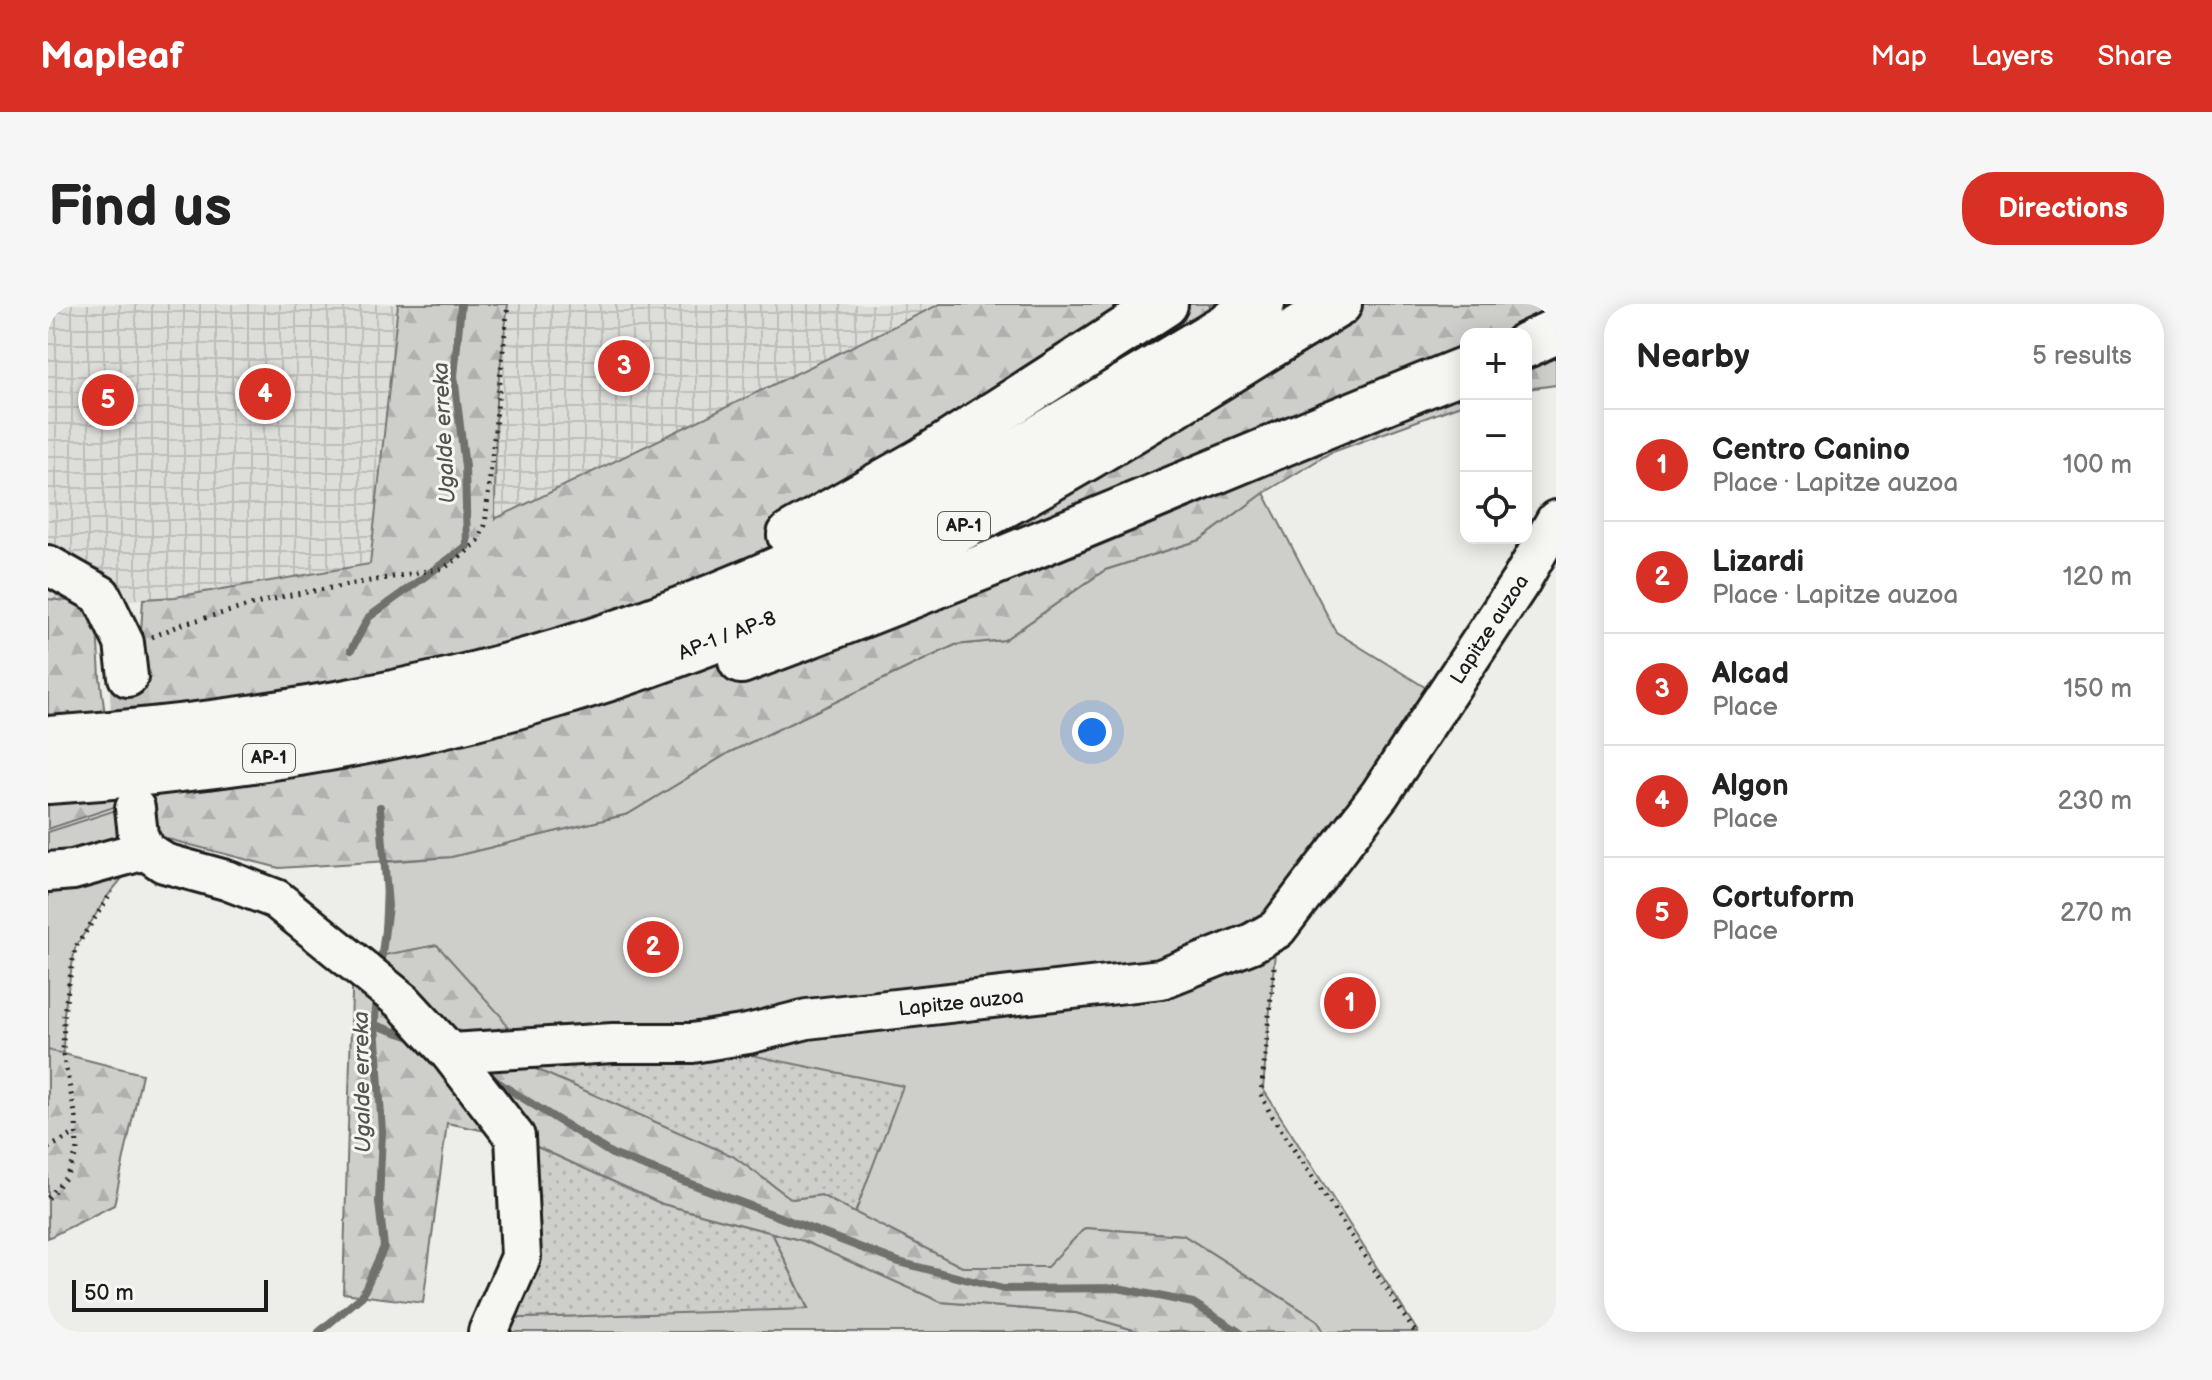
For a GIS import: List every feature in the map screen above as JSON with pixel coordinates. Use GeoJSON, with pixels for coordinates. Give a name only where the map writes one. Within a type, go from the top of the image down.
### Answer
{"type":"FeatureCollection","features":[{"type":"Feature","properties":{"kind":"highway"},"geometry":{"type":"LineString","coordinates":[[479,673],[513,646],[713,571],[811,525],[923,460],[1165,304]]}},
{"type":"Feature","properties":{"kind":"highway","name":"AP-1 / AP-8"},"geometry":{"type":"LineString","coordinates":[[48,739],[133,733],[307,710],[479,673],[627,629],[750,582],[982,472],[1262,304]]}},
{"type":"Feature","properties":{"kind":"highway","name":"AP-1 / AP-8"},"geometry":{"type":"LineString","coordinates":[[48,781],[150,773],[313,751],[400,734],[562,693],[655,663],[781,614],[917,551],[1077,463],[1339,304]]}},
{"type":"Feature","properties":{"kind":"highway"},"geometry":{"type":"LineString","coordinates":[[1532,342],[1556,331]]}},
{"type":"Feature","properties":{"kind":"highway"},"geometry":{"type":"LineString","coordinates":[[562,693],[613,702],[718,669],[888,607],[1234,461],[1460,371]]}},
{"type":"Feature","properties":{"kind":"street","name":"Lapitze auzoa"},"geometry":{"type":"LineString","coordinates":[[450,1053],[613,1043],[692,1043],[748,1034],[807,1019],[1161,979],[1207,962],[1277,929],[1380,794],[1521,581],[1556,520]]}},
{"type":"Feature","properties":{"kind":"street"},"geometry":{"type":"LineString","coordinates":[[48,565],[101,595],[126,660]]}},
{"type":"Feature","properties":{"kind":"street"},"geometry":{"type":"LineString","coordinates":[[135,808],[138,835],[145,850],[164,863],[226,880],[276,899],[403,1002],[450,1053],[515,1137],[521,1257],[488,1332]]}},
{"type":"Feature","properties":{"kind":"street"},"geometry":{"type":"LineString","coordinates":[[48,872],[73,870],[145,850]]}},
{"type":"Feature","properties":{"kind":"path"},"geometry":{"type":"LineString","coordinates":[[126,660],[149,638],[183,624],[285,596],[444,568],[466,553],[478,541],[485,525],[508,304]]}},
{"type":"Feature","properties":{"kind":"path"},"geometry":{"type":"LineString","coordinates":[[48,1198],[66,1177],[77,1152],[76,1118],[63,1054],[64,1013],[75,948],[106,898],[145,850]]}},
{"type":"Feature","properties":{"kind":"path"},"geometry":{"type":"LineString","coordinates":[[1277,929],[1261,1094],[1271,1115],[1415,1332]]}},
{"type":"Feature","properties":{"kind":"path"},"geometry":{"type":"LineString","coordinates":[[48,1148],[76,1133]]}},
{"type":"Feature","properties":{"kind":"shaded area"},"geometry":{"type":"Polygon","coordinates":[[[48,304],[940,304],[348,589],[77,602],[48,599],[48,304]]]}},
{"type":"Feature","properties":{"kind":"green space"},"geometry":{"type":"Polygon","coordinates":[[[398,304],[508,304],[496,401],[495,519],[940,304],[1556,304],[1556,385],[1532,388],[1532,328],[1460,328],[1460,405],[1330,453],[1264,493],[1200,540],[1105,570],[1004,640],[955,645],[730,752],[628,814],[451,857],[279,868],[156,836],[137,701],[143,599],[175,597],[370,564],[398,304]]]}},
{"type":"Feature","properties":{"kind":"green space"},"geometry":{"type":"Polygon","coordinates":[[[1264,493],[1336,632],[1444,699],[1277,929],[1263,1089],[1418,1332],[1324,1332],[1317,1320],[1183,1235],[1085,1228],[1048,1267],[962,1267],[855,1213],[902,1086],[519,1048],[437,945],[381,956],[385,862],[451,857],[628,814],[730,752],[955,645],[1004,640],[1105,570],[1200,540],[1264,493]]]}},
{"type":"Feature","properties":{"kind":"green space"},"geometry":{"type":"Polygon","coordinates":[[[48,599],[77,602],[97,627],[100,677],[117,806],[48,829],[48,599]]]}},
{"type":"Feature","properties":{"kind":"green space"},"geometry":{"type":"Polygon","coordinates":[[[119,809],[145,850],[106,898],[75,948],[64,1013],[63,1054],[48,1050],[48,832],[119,809]]]}},
{"type":"Feature","properties":{"kind":"green space"},"geometry":{"type":"Polygon","coordinates":[[[437,945],[501,1016],[529,1066],[733,1156],[792,1199],[821,1195],[962,1267],[1047,1267],[1085,1228],[1183,1235],[1317,1320],[1324,1332],[1141,1332],[1076,1313],[941,1302],[804,1241],[662,1204],[515,1137],[447,1123],[423,1303],[343,1293],[353,961],[437,945]]]}},
{"type":"Feature","properties":{"kind":"green space"},"geometry":{"type":"Polygon","coordinates":[[[692,1043],[903,1086],[855,1213],[821,1195],[792,1199],[733,1156],[529,1066],[692,1043]]]}},
{"type":"Feature","properties":{"kind":"green space"},"geometry":{"type":"Polygon","coordinates":[[[48,1050],[142,1074],[114,1205],[48,1238],[48,1050]]]}},
{"type":"Feature","properties":{"kind":"green space"},"geometry":{"type":"Polygon","coordinates":[[[515,1137],[662,1204],[772,1233],[808,1309],[492,1319],[521,1257],[515,1137]]]}},
{"type":"Feature","properties":{"kind":"green space"},"geometry":{"type":"Polygon","coordinates":[[[772,1233],[804,1241],[941,1302],[1076,1313],[1141,1332],[487,1332],[492,1319],[808,1308],[772,1233]]]}},
{"type":"Feature","properties":{"kind":"waterway","name":"Ugalde erreka"},"geometry":{"type":"LineString","coordinates":[[351,650],[369,617],[467,546],[465,467],[454,376],[461,304]]}},
{"type":"Feature","properties":{"kind":"waterway","name":"Ugalde erreka"},"geometry":{"type":"LineString","coordinates":[[380,807],[388,906],[380,969]]}},
{"type":"Feature","properties":{"kind":"waterway","name":"Ugalde erreka"},"geometry":{"type":"LineString","coordinates":[[319,1332],[362,1296],[384,1247],[379,1202],[382,1132],[376,995]]}},
{"type":"Feature","properties":{"kind":"waterway"},"geometry":{"type":"LineString","coordinates":[[375,1025],[414,1038]]}},
{"type":"Feature","properties":{"kind":"waterway"},"geometry":{"type":"LineString","coordinates":[[494,1080],[612,1154],[899,1262],[1003,1289],[1118,1288],[1193,1303],[1239,1332]]}},
{"type":"Feature","properties":{"kind":"tunnel"},"geometry":{"type":"LineString","coordinates":[[128,677],[133,762]]}},
{"type":"Feature","properties":{"kind":"place","name":"Alcad"},"geometry":{"type":"Point","coordinates":[624,366]}},
{"type":"Feature","properties":{"kind":"place","name":"Algon"},"geometry":{"type":"Point","coordinates":[265,394]}},
{"type":"Feature","properties":{"kind":"place","name":"Cortuform"},"geometry":{"type":"Point","coordinates":[108,400]}},
{"type":"Feature","properties":{"kind":"place","name":"Lizardi"},"geometry":{"type":"Point","coordinates":[653,947]}},
{"type":"Feature","properties":{"kind":"place","name":"Centro Canino"},"geometry":{"type":"Point","coordinates":[1350,1003]}}]}
